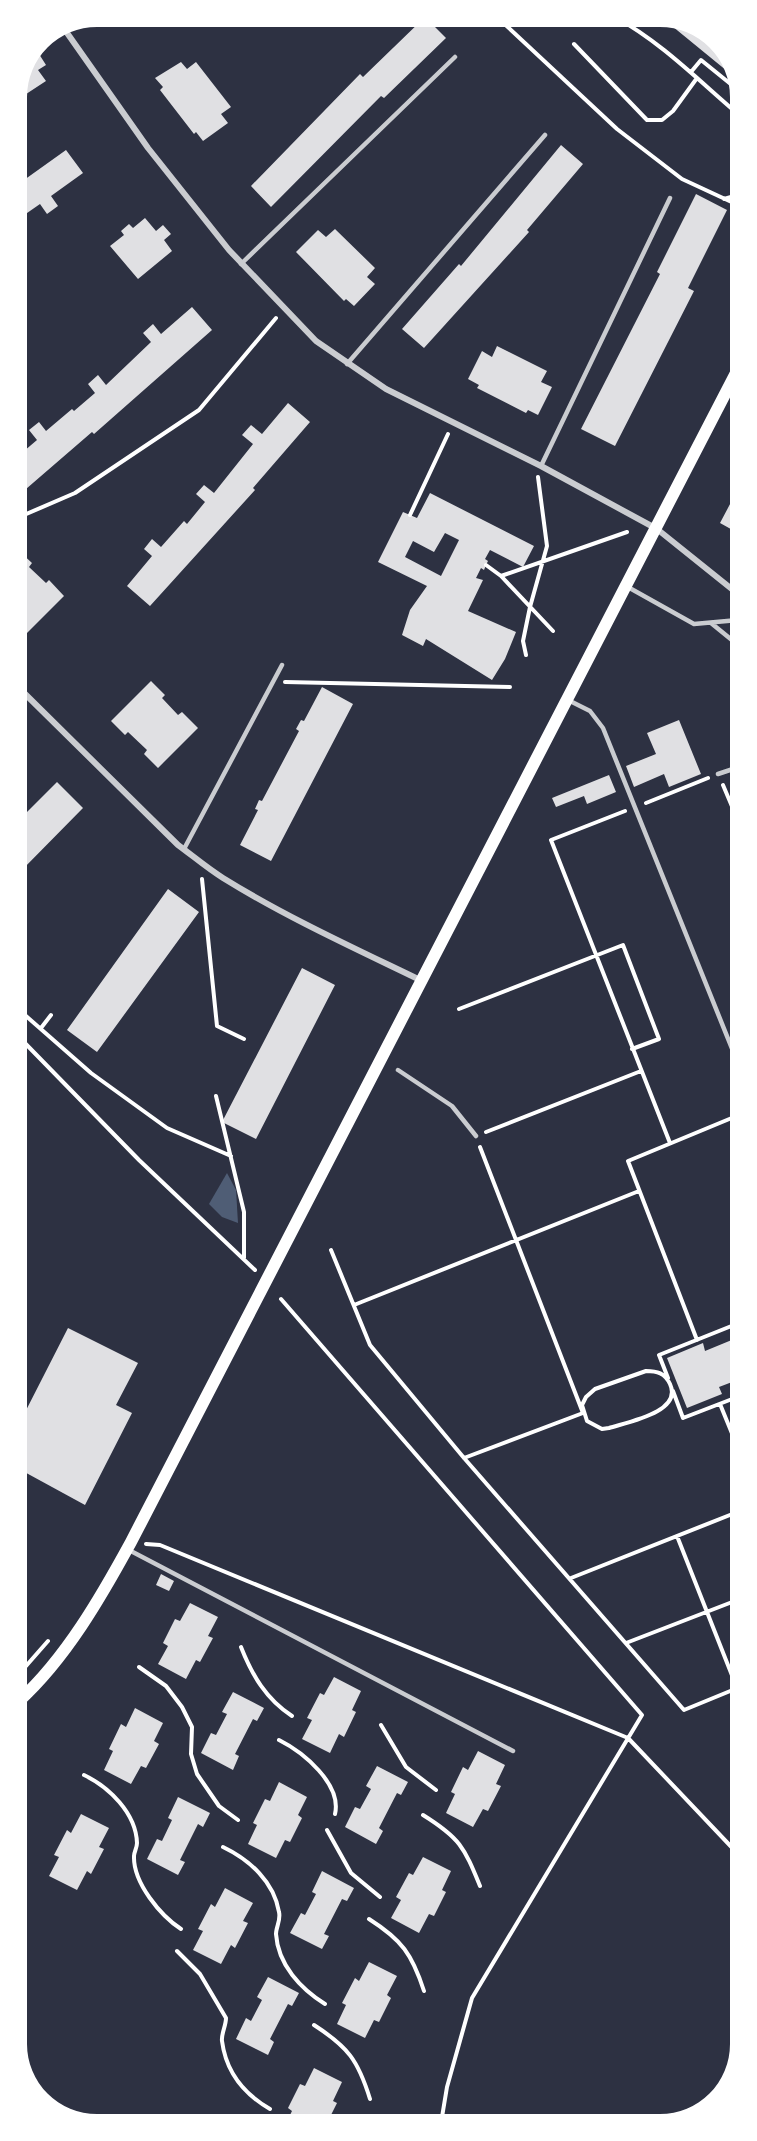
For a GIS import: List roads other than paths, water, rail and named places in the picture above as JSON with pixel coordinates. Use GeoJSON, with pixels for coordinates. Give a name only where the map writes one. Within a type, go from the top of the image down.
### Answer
{"type":"FeatureCollection","features":[{"type":"Feature","properties":{"kind":"main road"},"geometry":{"type":"LineString","coordinates":[[27,1694],[85,1620],[129,1545],[382,1060],[420,980],[657,530],[667,505],[730,384]]}},
{"type":"Feature","properties":{"kind":"street"},"geometry":{"type":"LineString","coordinates":[[68,34],[148,148],[241,264],[316,341],[386,389],[541,466],[657,530],[730,588]]}},
{"type":"Feature","properties":{"kind":"street"},"geometry":{"type":"LineString","coordinates":[[27,696],[184,849],[222,878],[303,922],[420,980]]}},
{"type":"Feature","properties":{"kind":"lane"},"geometry":{"type":"LineString","coordinates":[[241,264],[455,57]]}},
{"type":"Feature","properties":{"kind":"lane"},"geometry":{"type":"LineString","coordinates":[[347,364],[545,135]]}},
{"type":"Feature","properties":{"kind":"lane"},"geometry":{"type":"LineString","coordinates":[[541,466],[670,198]]}},
{"type":"Feature","properties":{"kind":"lane"},"geometry":{"type":"LineString","coordinates":[[627,586],[694,624],[730,621]]}},
{"type":"Feature","properties":{"kind":"lane"},"geometry":{"type":"LineString","coordinates":[[711,623],[730,638]]}},
{"type":"Feature","properties":{"kind":"lane"},"geometry":{"type":"LineString","coordinates":[[184,849],[282,665]]}},
{"type":"Feature","properties":{"kind":"lane"},"geometry":{"type":"LineString","coordinates":[[568,700],[590,711],[603,728],[730,1044]]}},
{"type":"Feature","properties":{"kind":"lane"},"geometry":{"type":"LineString","coordinates":[[718,774],[730,770]]}},
{"type":"Feature","properties":{"kind":"lane"},"geometry":{"type":"LineString","coordinates":[[398,1070],[452,1106],[476,1136]]}},
{"type":"Feature","properties":{"kind":"lane"},"geometry":{"type":"LineString","coordinates":[[129,1545],[513,1751]]}},
{"type":"Feature","properties":{"kind":"water"},"geometry":{"type":"Polygon","coordinates":[[[227,1173],[236,1190],[238,1223],[222,1217],[209,1204],[227,1173]]]}}]}
